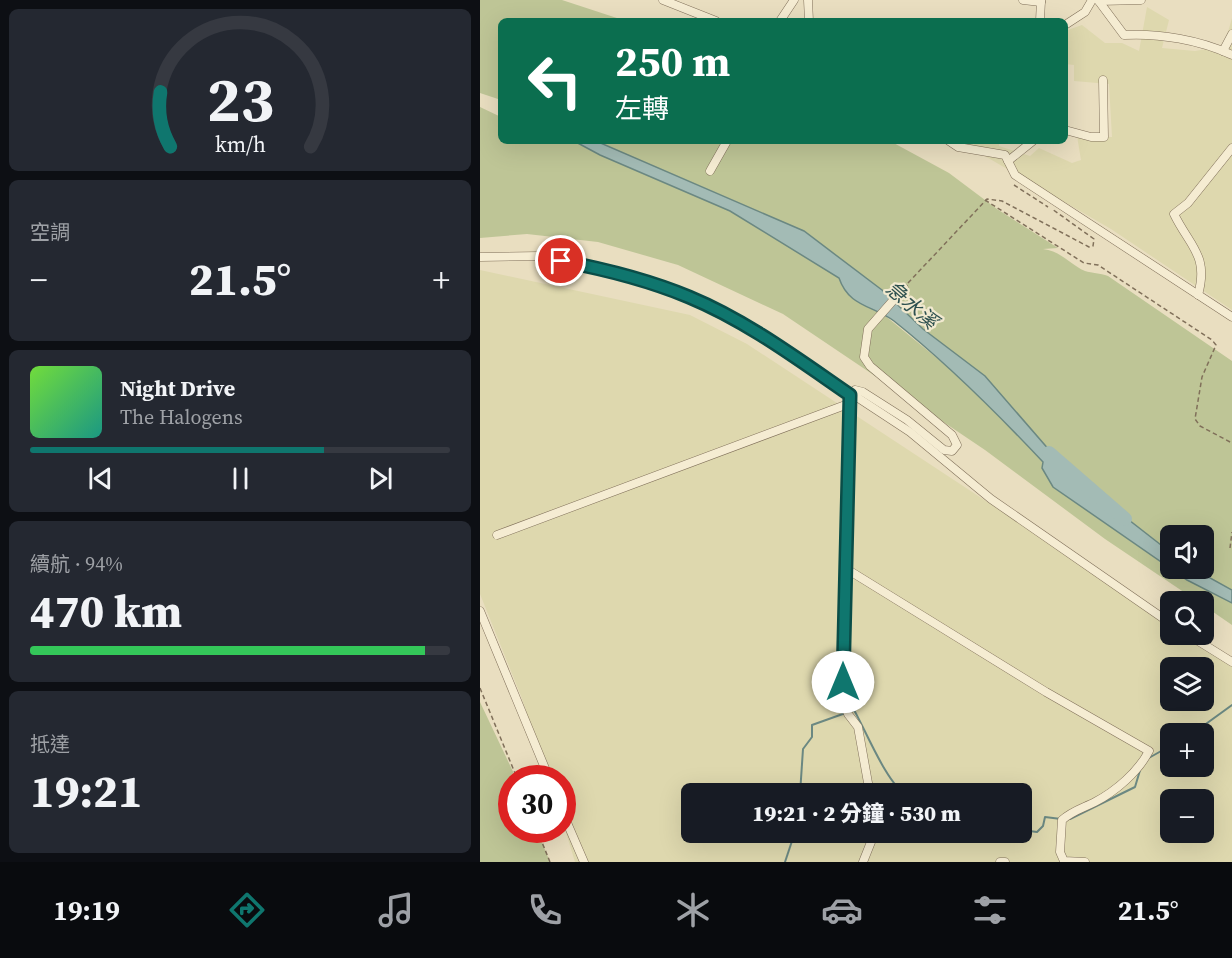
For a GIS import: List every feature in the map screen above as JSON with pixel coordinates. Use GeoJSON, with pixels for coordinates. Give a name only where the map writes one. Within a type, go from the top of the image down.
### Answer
{"type":"FeatureCollection","features":[{"type":"Feature","properties":{"kind":"street"},"geometry":{"type":"LineString","coordinates":[[663,0],[708,18]]}},
{"type":"Feature","properties":{"kind":"street"},"geometry":{"type":"LineString","coordinates":[[782,18],[794,0]]}},
{"type":"Feature","properties":{"kind":"street"},"geometry":{"type":"LineString","coordinates":[[808,0],[809,18]]}},
{"type":"Feature","properties":{"kind":"street"},"geometry":{"type":"LineString","coordinates":[[1023,0],[1041,1],[1040,18]]}},
{"type":"Feature","properties":{"kind":"street"},"geometry":{"type":"LineString","coordinates":[[1068,23],[1085,12],[1096,0],[1141,0]]}},
{"type":"Feature","properties":{"kind":"street"},"geometry":{"type":"LineString","coordinates":[[1096,0],[1124,36],[1146,34],[1232,55]]}},
{"type":"Feature","properties":{"kind":"street"},"geometry":{"type":"LineString","coordinates":[[1223,51],[1232,35]]}},
{"type":"Feature","properties":{"kind":"street"},"geometry":{"type":"LineString","coordinates":[[1068,131],[1091,137],[1104,137],[1103,80]]}},
{"type":"Feature","properties":{"kind":"street"},"geometry":{"type":"LineString","coordinates":[[710,171],[725,144]]}},
{"type":"Feature","properties":{"kind":"street"},"geometry":{"type":"LineString","coordinates":[[954,144],[958,147],[1005,154],[1015,175],[1232,317]]}},
{"type":"Feature","properties":{"kind":"street"},"geometry":{"type":"LineString","coordinates":[[1008,161],[1030,144]]}},
{"type":"Feature","properties":{"kind":"street"},"geometry":{"type":"LineString","coordinates":[[1198,295],[1203,270],[1201,256],[1174,214],[1188,203],[1232,148]]}},
{"type":"Feature","properties":{"kind":"street"},"geometry":{"type":"LineString","coordinates":[[480,257],[539,256],[604,269],[690,297],[770,340],[850,395],[910,432],[991,499],[1160,616]]}},
{"type":"Feature","properties":{"kind":"street"},"geometry":{"type":"LineString","coordinates":[[868,783],[858,727],[848,714],[843,696],[844,568],[850,395],[855,390],[863,392],[906,420],[944,450],[952,451],[957,445],[951,435],[870,366],[864,357],[868,329],[904,288]]}},
{"type":"Feature","properties":{"kind":"street"},"geometry":{"type":"LineString","coordinates":[[496,535],[848,404]]}},
{"type":"Feature","properties":{"kind":"street"},"geometry":{"type":"LineString","coordinates":[[844,568],[1046,692],[1149,751],[1143,762],[1118,788],[1069,813],[1062,820],[1060,852],[1064,861],[1085,862]]}},
{"type":"Feature","properties":{"kind":"street"},"geometry":{"type":"LineString","coordinates":[[480,611],[544,765]]}},
{"type":"Feature","properties":{"kind":"street"},"geometry":{"type":"LineString","coordinates":[[1205,645],[1232,662]]}},
{"type":"Feature","properties":{"kind":"street"},"geometry":{"type":"LineString","coordinates":[[576,843],[584,862]]}},
{"type":"Feature","properties":{"kind":"street"},"geometry":{"type":"LineString","coordinates":[[863,862],[871,843]]}},
{"type":"Feature","properties":{"kind":"street"},"geometry":{"type":"LineString","coordinates":[[1000,862],[1005,862]]}},
{"type":"Feature","properties":{"kind":"path"},"geometry":{"type":"LineString","coordinates":[[985,200],[1002,201],[1089,247],[1093,246],[1094,239],[1014,185],[1015,175]]}},
{"type":"Feature","properties":{"kind":"path"},"geometry":{"type":"LineString","coordinates":[[904,288],[985,200]]}},
{"type":"Feature","properties":{"kind":"path"},"geometry":{"type":"LineString","coordinates":[[985,200],[1084,263],[1098,265],[1212,340],[1216,345],[1202,377],[1195,419],[1200,426],[1232,443]]}},
{"type":"Feature","properties":{"kind":"path"},"geometry":{"type":"LineString","coordinates":[[1230,548],[1232,532]]}},
{"type":"Feature","properties":{"kind":"path"},"geometry":{"type":"LineString","coordinates":[[480,688],[512,765]]}},
{"type":"Feature","properties":{"kind":"path"},"geometry":{"type":"LineString","coordinates":[[542,843],[550,862]]}},
{"type":"Feature","properties":{"kind":"shaded area"},"geometry":{"type":"Polygon","coordinates":[[[1147,7],[1169,20],[1162,48],[1195,51],[1224,46],[1232,18],[1232,310],[1111,229],[964,144],[999,144],[999,146],[1030,156],[1039,148],[1072,163],[1081,160],[1077,136],[1112,137],[1109,84],[1074,81],[1074,65],[1068,64],[1068,30],[1082,25],[1105,43],[1122,43],[1139,51],[1147,7]]]}},
{"type":"Feature","properties":{"kind":"shaded area"},"geometry":{"type":"Polygon","coordinates":[[[480,270],[690,315],[747,344],[1160,615],[1160,645],[1204,645],[1232,663],[1232,862],[575,862],[569,843],[576,843],[576,765],[544,765],[521,696],[480,594],[480,270]]]}},
{"type":"Feature","properties":{"kind":"green space"},"geometry":{"type":"Polygon","coordinates":[[[480,0],[562,0],[617,18],[498,18],[498,99],[480,93],[480,0]]]}},
{"type":"Feature","properties":{"kind":"green space"},"geometry":{"type":"Polygon","coordinates":[[[480,107],[498,116],[498,144],[580,144],[730,211],[839,278],[971,386],[1044,462],[1053,487],[1160,561],[1160,576],[1105,539],[985,450],[783,314],[678,265],[598,242],[527,234],[480,238],[480,107]]]}},
{"type":"Feature","properties":{"kind":"green space"},"geometry":{"type":"Polygon","coordinates":[[[603,144],[896,144],[949,173],[997,209],[1058,248],[1043,249],[1055,252],[1085,271],[1108,276],[1232,361],[1232,590],[1212,579],[1214,579],[1214,525],[1160,525],[1160,544],[1070,474],[985,376],[923,329],[882,290],[804,231],[603,144]]]}},
{"type":"Feature","properties":{"kind":"green space"},"geometry":{"type":"Polygon","coordinates":[[[1164,579],[1186,579],[1209,591],[1182,591],[1164,579]]]}},
{"type":"Feature","properties":{"kind":"green space"},"geometry":{"type":"Polygon","coordinates":[[[1214,594],[1232,603],[1232,625],[1214,613],[1214,594]]]}},
{"type":"Feature","properties":{"kind":"green space"},"geometry":{"type":"Polygon","coordinates":[[[480,702],[510,765],[498,765],[498,843],[542,843],[550,862],[480,862],[480,702]]]}},
{"type":"Feature","properties":{"kind":"water"},"geometry":{"type":"Polygon","coordinates":[[[580,144],[603,144],[804,231],[882,290],[923,329],[985,376],[1070,474],[1160,544],[1160,561],[1053,487],[1042,468],[1043,462],[952,371],[894,321],[855,300],[843,288],[839,278],[730,211],[580,144]]]}},
{"type":"Feature","properties":{"kind":"water"},"geometry":{"type":"Polygon","coordinates":[[[1212,579],[1232,590],[1232,603],[1214,594],[1214,591],[1209,591],[1187,580],[1212,579]]]}},
{"type":"Feature","properties":{"kind":"waterway","name":"急水溪"},"geometry":{"type":"LineString","coordinates":[[1049,453],[1125,519]]}},
{"type":"Feature","properties":{"kind":"waterway"},"geometry":{"type":"LineString","coordinates":[[1207,723],[1232,705]]}},
{"type":"Feature","properties":{"kind":"waterway"},"geometry":{"type":"LineString","coordinates":[[801,783],[803,749],[812,737],[812,725],[854,710],[877,756],[894,783]]}},
{"type":"Feature","properties":{"kind":"waterway"},"geometry":{"type":"LineString","coordinates":[[1147,759],[1160,752]]}},
{"type":"Feature","properties":{"kind":"waterway"},"geometry":{"type":"LineString","coordinates":[[1070,819],[1135,787],[1141,767]]}},
{"type":"Feature","properties":{"kind":"waterway"},"geometry":{"type":"LineString","coordinates":[[1032,831],[1037,832],[1043,826],[1045,817],[1061,819]]}},
{"type":"Feature","properties":{"kind":"waterway"},"geometry":{"type":"LineString","coordinates":[[785,862],[791,843]]}},
{"type":"Feature","properties":{"kind":"route"},"geometry":{"type":"LineString","coordinates":[[561,261],[604,269],[690,297],[770,340],[850,395],[843,682]]}}]}
